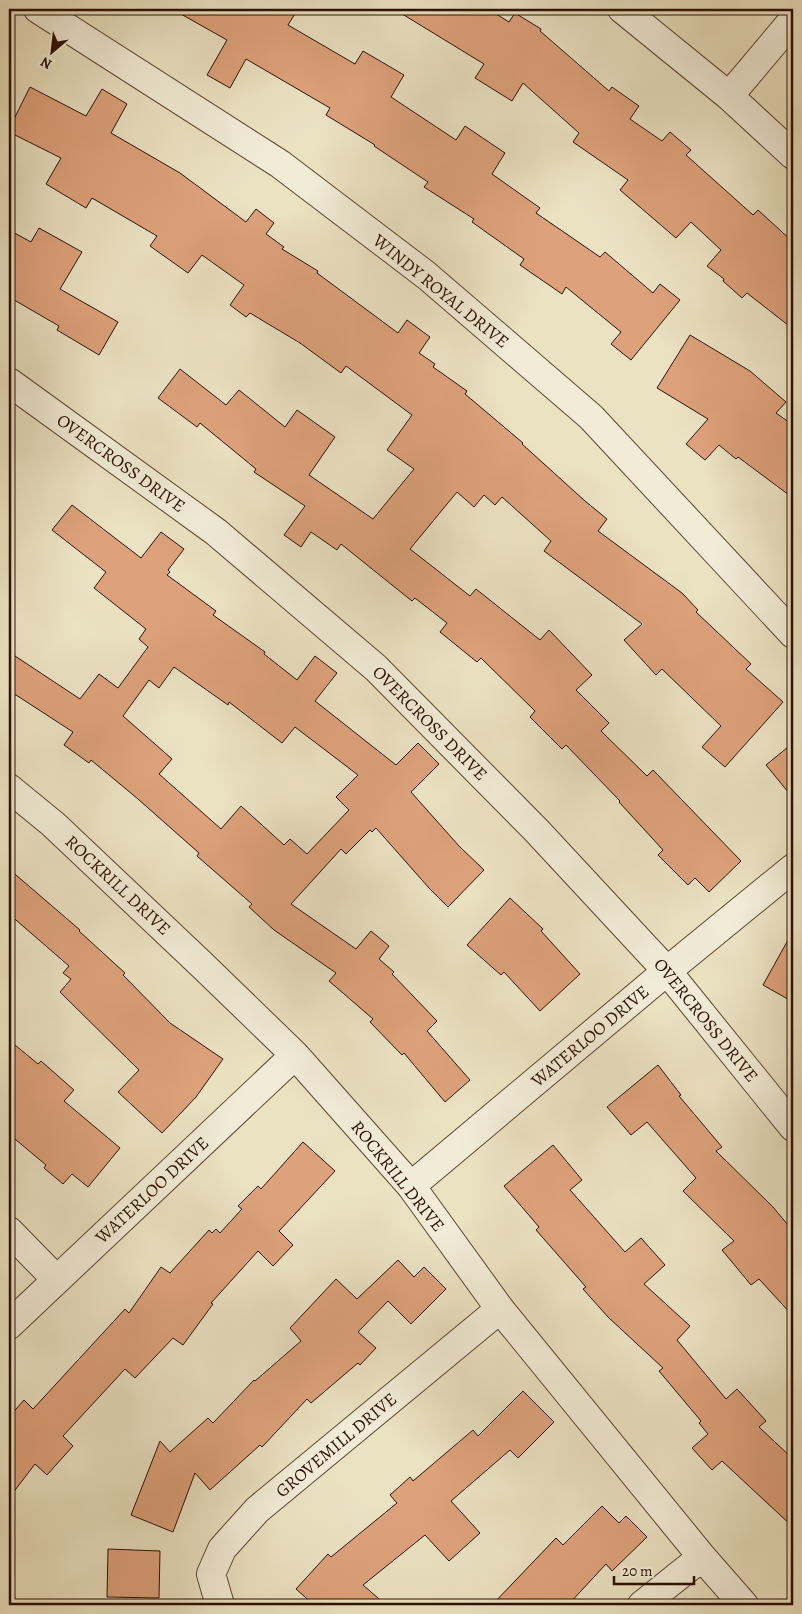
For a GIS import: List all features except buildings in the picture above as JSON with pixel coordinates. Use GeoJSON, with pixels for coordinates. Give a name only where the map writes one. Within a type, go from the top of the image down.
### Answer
{"type":"FeatureCollection","features":[{"type":"Feature","properties":{"kind":"street","name":"WINDY ROYAL DRIVE"},"geometry":{"type":"LineString","coordinates":[[38,9],[280,164],[426,275],[592,417],[793,634]]}},
{"type":"Feature","properties":{"kind":"street"},"geometry":{"type":"LineString","coordinates":[[622,9],[729,96],[793,155]]}},
{"type":"Feature","properties":{"kind":"street"},"geometry":{"type":"LineString","coordinates":[[729,96],[793,20]]}},
{"type":"Feature","properties":{"kind":"street","name":"OVERCROSS DRIVE"},"geometry":{"type":"LineString","coordinates":[[9,382],[216,532],[376,668],[537,831],[667,971],[793,1127]]}},
{"type":"Feature","properties":{"kind":"street","name":"ROCKRILL DRIVE"},"geometry":{"type":"LineString","coordinates":[[9,788],[52,824],[295,1055],[411,1186],[500,1309],[702,1557],[744,1605]]}},
{"type":"Feature","properties":{"kind":"street","name":"WATERLOO DRIVE"},"geometry":{"type":"LineString","coordinates":[[411,1186],[793,868]]}},
{"type":"Feature","properties":{"kind":"street","name":"WATERLOO DRIVE"},"geometry":{"type":"LineString","coordinates":[[9,1325],[295,1055]]}},
{"type":"Feature","properties":{"kind":"street"},"geometry":{"type":"LineString","coordinates":[[9,1231],[56,1280]]}},
{"type":"Feature","properties":{"kind":"street","name":"GROVEMILL DRIVE"},"geometry":{"type":"LineString","coordinates":[[220,1605],[211,1574],[222,1549],[257,1510],[500,1309]]}},
{"type":"Feature","properties":{"kind":"street"},"geometry":{"type":"LineString","coordinates":[[642,1605],[702,1557]]}}]}
